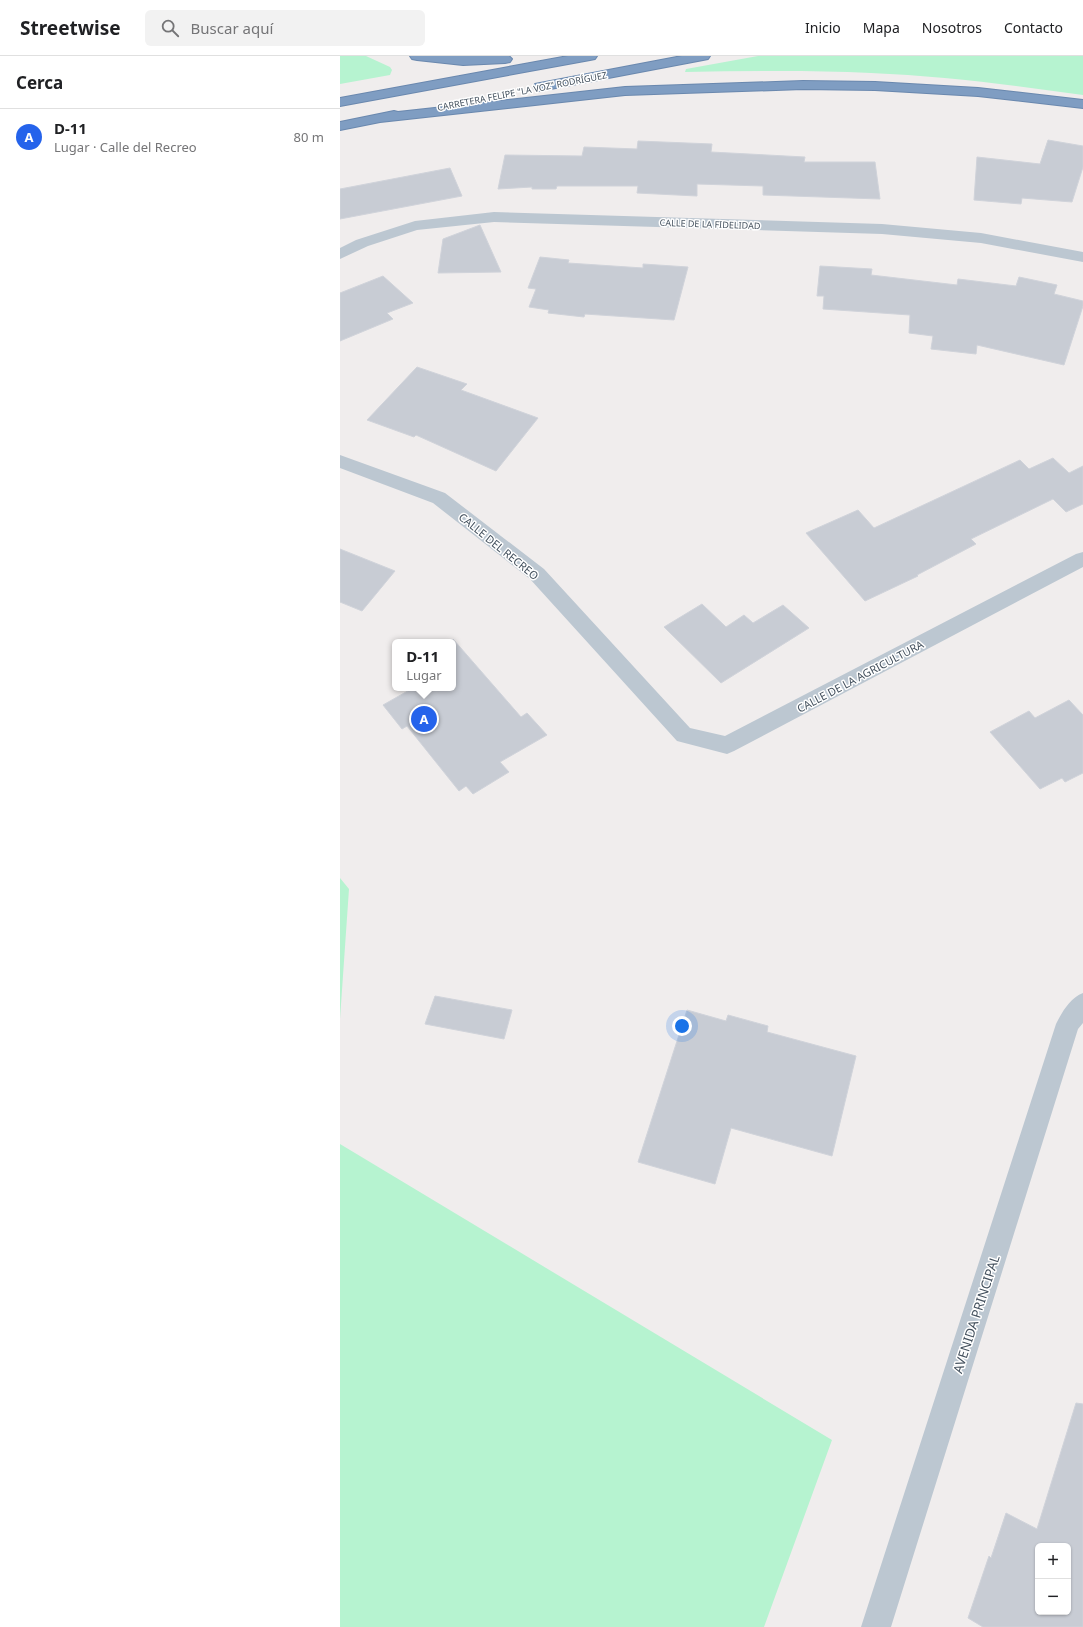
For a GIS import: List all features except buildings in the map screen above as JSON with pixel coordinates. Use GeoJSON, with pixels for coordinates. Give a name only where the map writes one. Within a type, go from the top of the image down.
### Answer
{"type":"FeatureCollection","features":[{"type":"Feature","properties":{"kind":"highway"},"geometry":{"type":"LineString","coordinates":[[417,56],[463,61],[554,56]]}},
{"type":"Feature","properties":{"kind":"highway","name":"CARRETERA FELIPE \"LA VOZ\" RODRÍGUEZ"},"geometry":{"type":"LineString","coordinates":[[340,102],[590,56]]}},
{"type":"Feature","properties":{"kind":"highway","name":"CARRETERA FELIPE \"LA VOZ\" RODRÍGUEZ"},"geometry":{"type":"LineString","coordinates":[[340,126],[703,56]]}},
{"type":"Feature","properties":{"kind":"highway"},"geometry":{"type":"LineString","coordinates":[[379,118],[625,91],[803,85],[875,86],[978,92],[1083,104]]}},
{"type":"Feature","properties":{"kind":"street","name":"CALLE DE LA FIDELIDAD"},"geometry":{"type":"LineString","coordinates":[[340,254],[362,243],[415,226],[494,217],[882,229],[981,238],[1083,257]]}},
{"type":"Feature","properties":{"kind":"street","name":"CALLE DEL RECREO"},"geometry":{"type":"LineString","coordinates":[[340,461],[439,498],[537,574],[645,692]]}},
{"type":"Feature","properties":{"kind":"street","name":"CALLE DE LA AGRICULTURA"},"geometry":{"type":"LineString","coordinates":[[645,692],[684,735],[727,745],[1083,559]]}},
{"type":"Feature","properties":{"kind":"street","name":"AVENIDA PRINCIPAL"},"geometry":{"type":"LineString","coordinates":[[876,1627],[1068,1024],[1083,1004]]}},
{"type":"Feature","properties":{"kind":"green space"},"geometry":{"type":"Polygon","coordinates":[[[340,56],[366,56],[390,67],[392,70],[390,75],[340,84],[340,56]]]}},
{"type":"Feature","properties":{"kind":"green space"},"geometry":{"type":"Polygon","coordinates":[[[758,56],[1083,56],[1083,95],[977,81],[898,74],[801,71],[685,72],[686,69],[758,56]]]}},
{"type":"Feature","properties":{"kind":"green space"},"geometry":{"type":"Polygon","coordinates":[[[340,878],[349,889],[340,1019],[340,878]]]}},
{"type":"Feature","properties":{"kind":"green space"},"geometry":{"type":"Polygon","coordinates":[[[340,1144],[832,1440],[764,1627],[340,1627],[340,1144]]]}},
{"type":"Feature","properties":{"kind":"place","name":"D-11"},"geometry":{"type":"Point","coordinates":[424,719]}}]}
